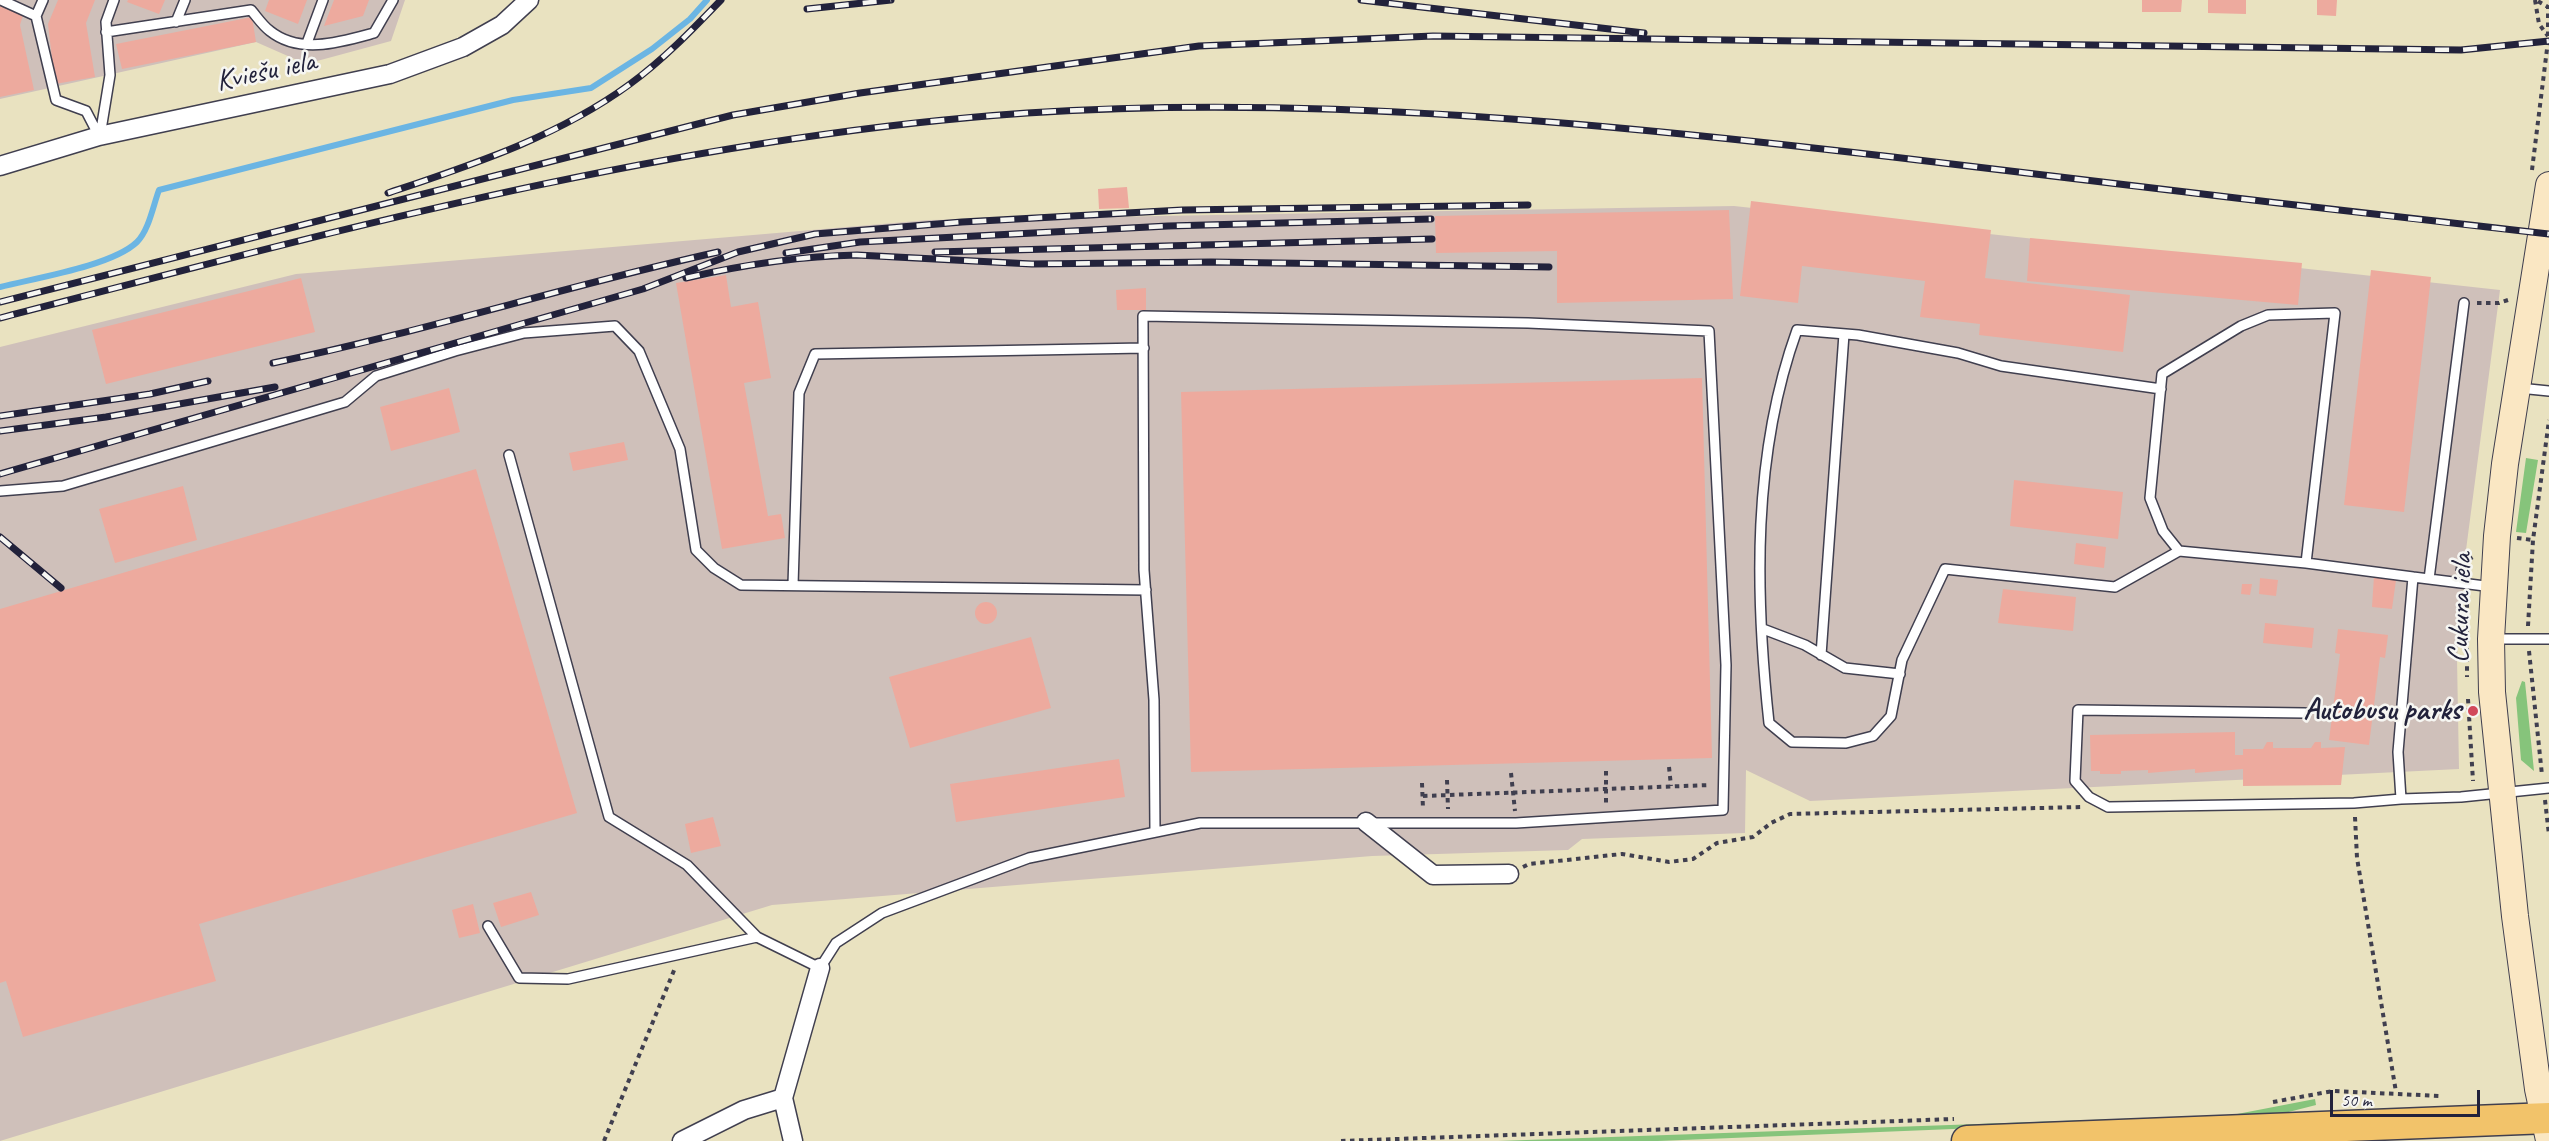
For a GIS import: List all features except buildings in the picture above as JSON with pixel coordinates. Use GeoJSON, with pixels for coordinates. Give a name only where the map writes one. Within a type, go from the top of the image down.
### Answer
{"type":"FeatureCollection","features":[{"type":"Feature","properties":{"kind":"highway"},"geometry":{"type":"LineString","coordinates":[[1963,1130],[2548,1126]]}},
{"type":"Feature","properties":{"kind":"main road","name":"Cukura iela"},"geometry":{"type":"LineString","coordinates":[[2540,180],[2504,474],[2493,587],[2491,639],[2492,692],[2501,793],[2538,1089],[2548,1126]]}},
{"type":"Feature","properties":{"kind":"street","name":"Kviešu iela"},"geometry":{"type":"LineString","coordinates":[[0,166],[99,136],[390,74],[463,47],[502,25],[530,0]]}},
{"type":"Feature","properties":{"kind":"street"},"geometry":{"type":"LineString","coordinates":[[1366,822],[1433,874],[1509,874]]}},
{"type":"Feature","properties":{"kind":"street"},"geometry":{"type":"LineString","coordinates":[[793,1141],[783,1098],[820,968]]}},
{"type":"Feature","properties":{"kind":"street"},"geometry":{"type":"LineString","coordinates":[[682,1141],[744,1110],[783,1098]]}},
{"type":"Feature","properties":{"kind":"lane"},"geometry":{"type":"LineString","coordinates":[[1,0],[36,16]]}},
{"type":"Feature","properties":{"kind":"lane"},"geometry":{"type":"LineString","coordinates":[[43,0],[36,16],[56,100],[86,111],[99,136]]}},
{"type":"Feature","properties":{"kind":"lane"},"geometry":{"type":"LineString","coordinates":[[99,136],[110,75],[106,22],[114,0]]}},
{"type":"Feature","properties":{"kind":"lane"},"geometry":{"type":"LineString","coordinates":[[176,22],[185,0]]}},
{"type":"Feature","properties":{"kind":"lane"},"geometry":{"type":"LineString","coordinates":[[251,10],[255,0]]}},
{"type":"Feature","properties":{"kind":"lane"},"geometry":{"type":"LineString","coordinates":[[308,44],[323,0]]}},
{"type":"Feature","properties":{"kind":"lane"},"geometry":{"type":"LineString","coordinates":[[251,10],[270,32],[293,43],[332,45],[374,33],[393,0]]}},
{"type":"Feature","properties":{"kind":"lane"},"geometry":{"type":"LineString","coordinates":[[106,32],[251,10]]}},
{"type":"Feature","properties":{"kind":"lane"},"geometry":{"type":"LineString","coordinates":[[2429,579],[2464,303]]}},
{"type":"Feature","properties":{"kind":"lane"},"geometry":{"type":"LineString","coordinates":[[2179,551],[2163,531],[2150,498],[2162,374],[2241,326],[2268,315],[2335,313],[2306,563]]}},
{"type":"Feature","properties":{"kind":"lane"},"geometry":{"type":"LineString","coordinates":[[509,455],[609,817],[687,865],[757,937],[820,968],[836,943],[882,913],[1029,858],[1200,823],[1516,823],[1723,810],[1726,665],[1709,331],[1528,323],[1143,316],[1146,590],[1154,700],[1155,832]]}},
{"type":"Feature","properties":{"kind":"lane"},"geometry":{"type":"LineString","coordinates":[[0,491],[63,486],[345,402],[376,376],[455,351],[524,333],[615,326],[639,351],[680,449],[696,550],[714,568],[741,585],[1146,590]]}},
{"type":"Feature","properties":{"kind":"lane"},"geometry":{"type":"LineString","coordinates":[[2161,388],[2001,366],[1958,353],[1844,334],[1797,330],[1790,349],[1770,433],[1762,488],[1759,544],[1769,723],[1792,742],[1846,743],[1873,736],[1891,716],[1902,660],[1946,569],[2115,587],[2179,551],[2306,563],[2493,587]]}},
{"type":"Feature","properties":{"kind":"lane"},"geometry":{"type":"LineString","coordinates":[[1821,655],[1829,510],[1844,334]]}},
{"type":"Feature","properties":{"kind":"lane"},"geometry":{"type":"LineString","coordinates":[[793,585],[799,393],[815,354],[1144,348]]}},
{"type":"Feature","properties":{"kind":"lane"},"geometry":{"type":"LineString","coordinates":[[2516,387],[2549,391]]}},
{"type":"Feature","properties":{"kind":"lane"},"geometry":{"type":"LineString","coordinates":[[2401,799],[2398,752],[2413,577]]}},
{"type":"Feature","properties":{"kind":"lane"},"geometry":{"type":"LineString","coordinates":[[1763,629],[1845,668],[1900,674]]}},
{"type":"Feature","properties":{"kind":"lane"},"geometry":{"type":"LineString","coordinates":[[2491,639],[2549,639]]}},
{"type":"Feature","properties":{"kind":"lane"},"geometry":{"type":"LineString","coordinates":[[2305,713],[2078,710],[2075,781],[2089,797],[2108,807],[2354,803],[2461,797],[2549,788]]}},
{"type":"Feature","properties":{"kind":"lane"},"geometry":{"type":"LineString","coordinates":[[488,926],[519,978],[568,979],[757,937]]}},
{"type":"Feature","properties":{"kind":"path"},"geometry":{"type":"LineString","coordinates":[[2535,0],[2548,7],[2540,180]]}},
{"type":"Feature","properties":{"kind":"path"},"geometry":{"type":"LineString","coordinates":[[2535,0],[2540,24],[2548,37]]}},
{"type":"Feature","properties":{"kind":"path"},"geometry":{"type":"LineString","coordinates":[[2464,303],[2499,303],[2511,299]]}},
{"type":"Feature","properties":{"kind":"path"},"geometry":{"type":"LineString","coordinates":[[1669,767],[1671,786]]}},
{"type":"Feature","properties":{"kind":"path"},"geometry":{"type":"LineString","coordinates":[[1606,771],[1606,818]]}},
{"type":"Feature","properties":{"kind":"path"},"geometry":{"type":"LineString","coordinates":[[1511,773],[1516,823]]}},
{"type":"Feature","properties":{"kind":"path"},"geometry":{"type":"LineString","coordinates":[[1447,780],[1448,822]]}},
{"type":"Feature","properties":{"kind":"path"},"geometry":{"type":"LineString","coordinates":[[1422,783],[1423,822]]}},
{"type":"Feature","properties":{"kind":"path"},"geometry":{"type":"LineString","coordinates":[[1423,796],[1724,784]]}},
{"type":"Feature","properties":{"kind":"path"},"geometry":{"type":"LineString","coordinates":[[2262,1105],[2333,1091],[2396,1092],[2357,858],[2354,803]]}},
{"type":"Feature","properties":{"kind":"path"},"geometry":{"type":"LineString","coordinates":[[1509,874],[1530,864],[1622,854],[1670,862],[1693,859],[1717,843],[1753,837],[1771,823],[1790,814],[2108,807]]}},
{"type":"Feature","properties":{"kind":"path"},"geometry":{"type":"LineString","coordinates":[[604,1141],[681,954]]}},
{"type":"Feature","properties":{"kind":"path"},"geometry":{"type":"LineString","coordinates":[[1341,1141],[1963,1130]]}},
{"type":"Feature","properties":{"kind":"shaded area"},"geometry":{"type":"Polygon","coordinates":[[[0,0],[405,0],[391,41],[306,64],[256,42],[0,99],[0,0]]]}},
{"type":"Feature","properties":{"kind":"shaded area"},"geometry":{"type":"Polygon","coordinates":[[[1734,206],[2500,290],[2466,550],[2457,659],[2459,769],[1810,801],[1746,770],[1745,833],[1582,839],[1568,850],[1372,856],[772,905],[0,1141],[0,347],[296,274],[929,220],[1734,206]]]}},
{"type":"Feature","properties":{"kind":"green space"},"geometry":{"type":"Polygon","coordinates":[[[2526,458],[2538,460],[2526,533],[2516,532],[2526,458]]]}},
{"type":"Feature","properties":{"kind":"green space"},"geometry":{"type":"Polygon","coordinates":[[[2522,681],[2525,682],[2534,771],[2521,760],[2516,698],[2522,681]]]}},
{"type":"Feature","properties":{"kind":"green space"},"geometry":{"type":"Polygon","coordinates":[[[2315,1099],[2316,1105],[2273,1116],[1658,1141],[1498,1141],[2232,1115],[2315,1099]]]}},
{"type":"Feature","properties":{"kind":"waterway"},"geometry":{"type":"LineString","coordinates":[[0,287],[92,264],[125,250],[137,242],[145,231],[159,190],[513,100],[591,88],[652,49],[690,19],[707,0]]}},
{"type":"Feature","properties":{"kind":"railway"},"geometry":{"type":"LineString","coordinates":[[388,193],[513,148],[602,103],[654,65],[721,0]]}},
{"type":"Feature","properties":{"kind":"railway"},"geometry":{"type":"LineString","coordinates":[[807,9],[891,0]]}},
{"type":"Feature","properties":{"kind":"railway"},"geometry":{"type":"LineString","coordinates":[[1361,0],[1644,33]]}},
{"type":"Feature","properties":{"kind":"railway"},"geometry":{"type":"LineString","coordinates":[[0,302],[733,115],[860,93],[1199,46],[1433,36],[2461,50],[2549,41]]}},
{"type":"Feature","properties":{"kind":"railway"},"geometry":{"type":"LineString","coordinates":[[0,318],[381,221],[637,165],[766,143],[896,125],[1027,113],[1136,108],[1245,107],[1353,110],[1569,124],[1893,157],[2549,234]]}},
{"type":"Feature","properties":{"kind":"railway"},"geometry":{"type":"LineString","coordinates":[[0,474],[643,289],[738,252],[815,234],[962,222],[1182,210],[1528,205]]}},
{"type":"Feature","properties":{"kind":"railway"},"geometry":{"type":"LineString","coordinates":[[786,253],[860,242],[1168,226],[1431,219]]}},
{"type":"Feature","properties":{"kind":"railway"},"geometry":{"type":"LineString","coordinates":[[935,252],[1432,239]]}},
{"type":"Feature","properties":{"kind":"railway"},"geometry":{"type":"LineString","coordinates":[[273,363],[329,351],[718,252]]}},
{"type":"Feature","properties":{"kind":"railway"},"geometry":{"type":"LineString","coordinates":[[686,278],[771,262],[857,255],[1032,264],[1211,262],[1549,267]]}},
{"type":"Feature","properties":{"kind":"railway"},"geometry":{"type":"LineString","coordinates":[[0,416],[150,394],[208,381]]}},
{"type":"Feature","properties":{"kind":"railway"},"geometry":{"type":"LineString","coordinates":[[0,431],[106,417],[275,387]]}},
{"type":"Feature","properties":{"kind":"railway"},"geometry":{"type":"LineString","coordinates":[[0,537],[61,588]]}},
{"type":"Feature","properties":{"kind":"place","name":"Autobusu parks"},"geometry":{"type":"Point","coordinates":[2473,711]}}]}
